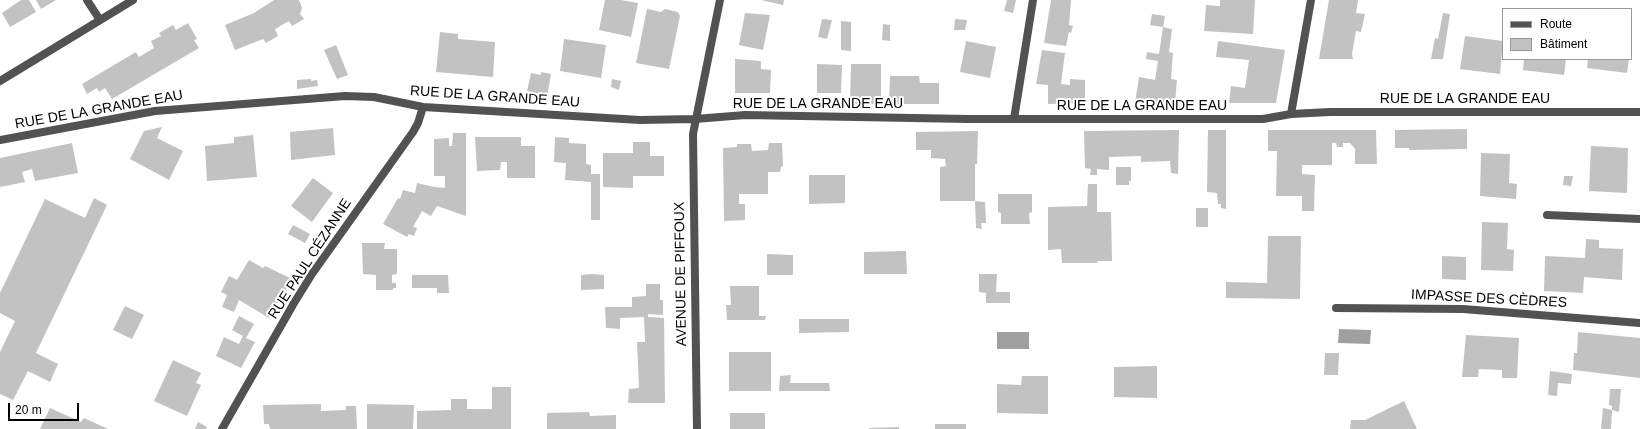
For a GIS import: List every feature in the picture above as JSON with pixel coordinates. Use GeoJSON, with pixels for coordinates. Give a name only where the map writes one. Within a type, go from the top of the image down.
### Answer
{"type":"FeatureCollection","features":[{"type":"Feature","properties":{"kind":"street"},"geometry":{"type":"LineString","coordinates":[[87,0],[100,20]]}},
{"type":"Feature","properties":{"kind":"street"},"geometry":{"type":"LineString","coordinates":[[0,81],[132,0]]}},
{"type":"Feature","properties":{"kind":"street","name":"AVENUE DE PIFFOUX"},"geometry":{"type":"LineString","coordinates":[[697,429],[693,134],[720,0]]}},
{"type":"Feature","properties":{"kind":"street"},"geometry":{"type":"LineString","coordinates":[[1014,119],[1033,0]]}},
{"type":"Feature","properties":{"kind":"street"},"geometry":{"type":"LineString","coordinates":[[1290,114],[1311,0]]}},
{"type":"Feature","properties":{"kind":"street","name":"RUE DE LA GRANDE EAU"},"geometry":{"type":"LineString","coordinates":[[0,140],[155,111],[276,100],[345,96],[374,97],[422,107],[640,120],[695,119],[745,115],[1014,119],[1263,119],[1290,114],[1330,112],[1640,112]]}},
{"type":"Feature","properties":{"kind":"street","name":"RUE PAUL CÉZANNE"},"geometry":{"type":"LineString","coordinates":[[222,429],[312,274],[413,132],[418,123],[422,107]]}},
{"type":"Feature","properties":{"kind":"street"},"geometry":{"type":"LineString","coordinates":[[1547,216],[1640,219]]}},
{"type":"Feature","properties":{"kind":"street","name":"IMPASSE DES CÈDRES"},"geometry":{"type":"LineString","coordinates":[[1336,308],[1463,309],[1640,323]]}},
{"type":"Feature","properties":{"kind":"shaded area"},"geometry":{"type":"Polygon","coordinates":[[[1339,329],[1371,330],[1370,344],[1338,343],[1339,329]]]}},
{"type":"Feature","properties":{"kind":"shaded area"},"geometry":{"type":"Polygon","coordinates":[[[997,332],[1029,332],[1029,349],[997,349],[997,332]]]}},
{"type":"Feature","properties":{"kind":"building"},"geometry":{"type":"Polygon","coordinates":[[[21,0],[29,0],[36,12],[10,27],[2,13],[21,0]]]}},
{"type":"Feature","properties":{"kind":"building"},"geometry":{"type":"Polygon","coordinates":[[[36,0],[56,0],[41,9],[36,0]]]}},
{"type":"Feature","properties":{"kind":"building"},"geometry":{"type":"Polygon","coordinates":[[[274,0],[299,0],[302,8],[300,14],[304,19],[292,26],[289,21],[275,29],[278,36],[266,43],[263,39],[235,50],[225,25],[254,13],[274,0]]]}},
{"type":"Feature","properties":{"kind":"building"},"geometry":{"type":"Polygon","coordinates":[[[605,0],[621,0],[638,3],[631,37],[599,30],[605,0]]]}},
{"type":"Feature","properties":{"kind":"building"},"geometry":{"type":"Polygon","coordinates":[[[761,0],[784,0],[783,5],[761,0]]]}},
{"type":"Feature","properties":{"kind":"building"},"geometry":{"type":"Polygon","coordinates":[[[1007,0],[1016,0],[1013,13],[1004,11],[1007,0]]]}},
{"type":"Feature","properties":{"kind":"building"},"geometry":{"type":"Polygon","coordinates":[[[1051,0],[1071,0],[1069,25],[1073,26],[1071,33],[1069,32],[1066,46],[1044,43],[1051,0]]]}},
{"type":"Feature","properties":{"kind":"building"},"geometry":{"type":"Polygon","coordinates":[[[1220,0],[1255,0],[1253,34],[1204,31],[1206,5],[1220,6],[1220,0]]]}},
{"type":"Feature","properties":{"kind":"building"},"geometry":{"type":"Polygon","coordinates":[[[1329,0],[1358,0],[1356,13],[1365,14],[1361,32],[1356,31],[1352,54],[1353,59],[1319,59],[1329,0]]]}},
{"type":"Feature","properties":{"kind":"building"},"geometry":{"type":"Polygon","coordinates":[[[647,9],[661,12],[665,9],[678,12],[680,16],[669,69],[636,63],[647,9]]]}},
{"type":"Feature","properties":{"kind":"building"},"geometry":{"type":"Polygon","coordinates":[[[745,13],[770,15],[763,50],[739,45],[745,13]]]}},
{"type":"Feature","properties":{"kind":"building"},"geometry":{"type":"Polygon","coordinates":[[[1443,13],[1450,14],[1443,59],[1431,59],[1435,38],[1438,39],[1443,13]]]}},
{"type":"Feature","properties":{"kind":"building"},"geometry":{"type":"Polygon","coordinates":[[[1152,14],[1165,16],[1163,27],[1150,25],[1152,14]]]}},
{"type":"Feature","properties":{"kind":"building"},"geometry":{"type":"Polygon","coordinates":[[[822,19],[832,20],[827,39],[818,37],[822,19]]]}},
{"type":"Feature","properties":{"kind":"building"},"geometry":{"type":"Polygon","coordinates":[[[955,19],[967,20],[965,30],[954,30],[955,19]]]}},
{"type":"Feature","properties":{"kind":"building"},"geometry":{"type":"Polygon","coordinates":[[[841,21],[851,22],[851,51],[841,50],[841,21]]]}},
{"type":"Feature","properties":{"kind":"building"},"geometry":{"type":"Polygon","coordinates":[[[188,23],[197,39],[194,40],[199,48],[112,99],[105,88],[99,92],[97,88],[87,94],[82,84],[136,52],[139,57],[154,48],[151,41],[161,36],[159,33],[173,25],[176,30],[188,23]]]}},
{"type":"Feature","properties":{"kind":"building"},"geometry":{"type":"Polygon","coordinates":[[[883,24],[890,25],[890,41],[882,40],[883,24]]]}},
{"type":"Feature","properties":{"kind":"building"},"geometry":{"type":"Polygon","coordinates":[[[1163,27],[1172,29],[1169,52],[1173,53],[1171,79],[1177,80],[1175,103],[1135,103],[1139,77],[1155,80],[1158,61],[1146,59],[1147,52],[1159,54],[1163,27]]]}},
{"type":"Feature","properties":{"kind":"building"},"geometry":{"type":"Polygon","coordinates":[[[440,32],[458,34],[458,39],[495,42],[493,77],[436,72],[440,32]]]}},
{"type":"Feature","properties":{"kind":"building"},"geometry":{"type":"Polygon","coordinates":[[[1465,36],[1502,41],[1500,74],[1460,69],[1465,36]]]}},
{"type":"Feature","properties":{"kind":"building"},"geometry":{"type":"Polygon","coordinates":[[[564,39],[606,45],[601,78],[560,71],[564,39]]]}},
{"type":"Feature","properties":{"kind":"building"},"geometry":{"type":"Polygon","coordinates":[[[966,41],[996,47],[990,78],[960,72],[966,41]]]}},
{"type":"Feature","properties":{"kind":"building"},"geometry":{"type":"Polygon","coordinates":[[[1218,41],[1285,50],[1276,103],[1229,103],[1231,86],[1245,88],[1249,60],[1216,57],[1218,41]]]}},
{"type":"Feature","properties":{"kind":"building"},"geometry":{"type":"Polygon","coordinates":[[[336,45],[348,75],[337,79],[324,50],[336,45]]]}},
{"type":"Feature","properties":{"kind":"building"},"geometry":{"type":"Polygon","coordinates":[[[1042,50],[1065,53],[1061,84],[1070,85],[1070,79],[1085,80],[1085,103],[1048,104],[1048,85],[1036,84],[1042,50]]]}},
{"type":"Feature","properties":{"kind":"building"},"geometry":{"type":"Polygon","coordinates":[[[735,59],[761,61],[761,69],[771,70],[770,93],[735,93],[735,59]]]}},
{"type":"Feature","properties":{"kind":"building"},"geometry":{"type":"Polygon","coordinates":[[[1524,60],[1566,60],[1564,75],[1523,70],[1524,60]]]}},
{"type":"Feature","properties":{"kind":"building"},"geometry":{"type":"Polygon","coordinates":[[[1588,60],[1629,60],[1627,73],[1587,68],[1588,60]]]}},
{"type":"Feature","properties":{"kind":"building"},"geometry":{"type":"Polygon","coordinates":[[[817,64],[842,65],[841,93],[817,93],[817,64]]]}},
{"type":"Feature","properties":{"kind":"building"},"geometry":{"type":"Polygon","coordinates":[[[851,64],[881,64],[881,104],[850,104],[851,64]]]}},
{"type":"Feature","properties":{"kind":"building"},"geometry":{"type":"Polygon","coordinates":[[[541,72],[551,74],[547,97],[536,96],[536,93],[527,91],[531,73],[541,75],[541,72]]]}},
{"type":"Feature","properties":{"kind":"building"},"geometry":{"type":"Polygon","coordinates":[[[890,76],[919,76],[920,83],[939,83],[939,104],[889,104],[890,76]]]}},
{"type":"Feature","properties":{"kind":"building"},"geometry":{"type":"Polygon","coordinates":[[[311,79],[311,81],[317,80],[318,86],[297,89],[297,80],[311,79]]]}},
{"type":"Feature","properties":{"kind":"building"},"geometry":{"type":"Polygon","coordinates":[[[612,79],[621,81],[619,90],[611,87],[612,79]]]}},
{"type":"Feature","properties":{"kind":"building"},"geometry":{"type":"Polygon","coordinates":[[[162,127],[157,138],[183,151],[169,180],[130,159],[144,131],[162,127]]]}},
{"type":"Feature","properties":{"kind":"building"},"geometry":{"type":"Polygon","coordinates":[[[333,128],[335,155],[291,160],[290,132],[333,128]]]}},
{"type":"Feature","properties":{"kind":"building"},"geometry":{"type":"Polygon","coordinates":[[[1467,129],[1467,149],[1409,150],[1409,148],[1395,148],[1395,130],[1467,129]]]}},
{"type":"Feature","properties":{"kind":"building"},"geometry":{"type":"Polygon","coordinates":[[[1179,130],[1178,174],[1171,173],[1170,161],[1141,162],[1141,156],[1109,157],[1109,170],[1097,169],[1097,175],[1090,175],[1091,169],[1085,168],[1084,131],[1179,130]]]}},
{"type":"Feature","properties":{"kind":"building"},"geometry":{"type":"Polygon","coordinates":[[[1208,130],[1226,130],[1226,209],[1221,208],[1221,204],[1218,204],[1217,193],[1207,192],[1208,130]]]}},
{"type":"Feature","properties":{"kind":"building"},"geometry":{"type":"Polygon","coordinates":[[[1268,130],[1376,130],[1377,164],[1355,164],[1355,149],[1350,143],[1343,143],[1343,147],[1337,147],[1336,143],[1332,143],[1332,165],[1302,165],[1302,174],[1315,175],[1314,211],[1302,211],[1302,196],[1276,196],[1277,151],[1268,151],[1268,130]]]}},
{"type":"Feature","properties":{"kind":"building"},"geometry":{"type":"Polygon","coordinates":[[[978,131],[977,164],[975,164],[975,201],[940,201],[940,167],[946,166],[945,159],[931,158],[931,150],[916,150],[916,132],[978,131]]]}},
{"type":"Feature","properties":{"kind":"building"},"geometry":{"type":"Polygon","coordinates":[[[453,133],[466,133],[466,216],[437,206],[431,216],[422,211],[413,227],[417,228],[414,236],[409,234],[407,237],[383,224],[398,198],[400,199],[403,190],[415,193],[417,183],[445,188],[445,176],[434,176],[434,139],[449,138],[449,146],[452,146],[453,133]]]}},
{"type":"Feature","properties":{"kind":"building"},"geometry":{"type":"Polygon","coordinates":[[[253,135],[257,177],[207,181],[205,146],[234,143],[234,137],[253,135]]]}},
{"type":"Feature","properties":{"kind":"building"},"geometry":{"type":"Polygon","coordinates":[[[475,137],[521,137],[521,146],[535,146],[535,178],[507,178],[507,162],[501,162],[500,170],[477,171],[475,137]]]}},
{"type":"Feature","properties":{"kind":"building"},"geometry":{"type":"Polygon","coordinates":[[[555,137],[569,138],[569,143],[586,144],[586,164],[591,165],[591,174],[600,174],[600,220],[591,220],[591,182],[565,180],[566,163],[554,162],[555,137]]]}},
{"type":"Feature","properties":{"kind":"building"},"geometry":{"type":"Polygon","coordinates":[[[633,142],[650,142],[650,156],[664,156],[664,176],[633,176],[633,188],[603,187],[603,153],[633,153],[633,142]]]}},
{"type":"Feature","properties":{"kind":"building"},"geometry":{"type":"Polygon","coordinates":[[[72,143],[78,173],[35,181],[32,169],[22,172],[25,182],[0,187],[0,158],[72,143]]]}},
{"type":"Feature","properties":{"kind":"building"},"geometry":{"type":"Polygon","coordinates":[[[769,143],[782,143],[783,166],[781,167],[780,172],[768,172],[768,194],[739,194],[739,204],[745,204],[745,220],[724,221],[723,148],[737,147],[737,144],[751,144],[752,151],[768,150],[769,143]]]}},
{"type":"Feature","properties":{"kind":"building"},"geometry":{"type":"Polygon","coordinates":[[[1591,146],[1628,148],[1627,193],[1589,191],[1591,146]]]}},
{"type":"Feature","properties":{"kind":"building"},"geometry":{"type":"Polygon","coordinates":[[[1481,153],[1510,154],[1509,183],[1517,184],[1516,199],[1480,196],[1481,153]]]}},
{"type":"Feature","properties":{"kind":"building"},"geometry":{"type":"Polygon","coordinates":[[[1116,167],[1131,167],[1131,181],[1129,181],[1129,185],[1116,185],[1116,167]]]}},
{"type":"Feature","properties":{"kind":"building"},"geometry":{"type":"Polygon","coordinates":[[[809,175],[845,175],[845,203],[809,204],[809,175]]]}},
{"type":"Feature","properties":{"kind":"building"},"geometry":{"type":"Polygon","coordinates":[[[1564,176],[1573,176],[1571,186],[1563,185],[1564,176]]]}},
{"type":"Feature","properties":{"kind":"building"},"geometry":{"type":"Polygon","coordinates":[[[313,178],[333,193],[312,222],[291,206],[313,178]]]}},
{"type":"Feature","properties":{"kind":"building"},"geometry":{"type":"Polygon","coordinates":[[[1088,184],[1097,184],[1097,212],[1111,212],[1112,261],[1098,261],[1097,263],[1062,263],[1061,249],[1048,250],[1048,207],[1087,206],[1088,184]]]}},
{"type":"Feature","properties":{"kind":"building"},"geometry":{"type":"Polygon","coordinates":[[[998,194],[1032,194],[1032,212],[1029,213],[1030,224],[1001,224],[1001,213],[998,212],[998,194]]]}},
{"type":"Feature","properties":{"kind":"building"},"geometry":{"type":"Polygon","coordinates":[[[94,198],[107,205],[36,353],[58,364],[50,382],[28,371],[13,400],[0,394],[0,352],[15,321],[0,313],[0,293],[45,199],[85,218],[94,198]]]}},
{"type":"Feature","properties":{"kind":"building"},"geometry":{"type":"Polygon","coordinates":[[[975,201],[985,202],[986,223],[981,223],[982,229],[976,228],[975,201]]]}},
{"type":"Feature","properties":{"kind":"building"},"geometry":{"type":"Polygon","coordinates":[[[1196,208],[1208,208],[1208,227],[1196,227],[1196,208]]]}},
{"type":"Feature","properties":{"kind":"building"},"geometry":{"type":"Polygon","coordinates":[[[1482,222],[1508,223],[1507,249],[1514,250],[1513,271],[1481,270],[1482,222]]]}},
{"type":"Feature","properties":{"kind":"building"},"geometry":{"type":"Polygon","coordinates":[[[293,225],[310,234],[305,243],[288,234],[293,225]]]}},
{"type":"Feature","properties":{"kind":"building"},"geometry":{"type":"Polygon","coordinates":[[[1268,236],[1301,236],[1300,299],[1226,298],[1226,282],[1267,283],[1268,236]]]}},
{"type":"Feature","properties":{"kind":"building"},"geometry":{"type":"Polygon","coordinates":[[[1586,239],[1599,240],[1599,248],[1623,249],[1622,280],[1584,277],[1583,293],[1544,291],[1545,256],[1585,258],[1586,239]]]}},
{"type":"Feature","properties":{"kind":"building"},"geometry":{"type":"Polygon","coordinates":[[[362,243],[385,243],[384,249],[397,249],[397,274],[392,275],[392,283],[396,283],[396,288],[393,288],[393,290],[376,290],[376,275],[363,274],[362,243]]]}},
{"type":"Feature","properties":{"kind":"building"},"geometry":{"type":"Polygon","coordinates":[[[906,251],[907,274],[864,274],[864,252],[906,251]]]}},
{"type":"Feature","properties":{"kind":"building"},"geometry":{"type":"Polygon","coordinates":[[[767,254],[793,255],[793,275],[767,275],[767,254]]]}},
{"type":"Feature","properties":{"kind":"building"},"geometry":{"type":"Polygon","coordinates":[[[1442,256],[1466,257],[1466,280],[1442,279],[1442,256]]]}},
{"type":"Feature","properties":{"kind":"building"},"geometry":{"type":"Polygon","coordinates":[[[249,260],[263,268],[265,266],[292,279],[269,318],[239,300],[234,312],[222,307],[227,295],[221,292],[229,276],[237,280],[249,260]]]}},
{"type":"Feature","properties":{"kind":"building"},"geometry":{"type":"Polygon","coordinates":[[[979,274],[997,274],[996,292],[1010,292],[1010,303],[986,303],[986,293],[979,292],[979,274]]]}},
{"type":"Feature","properties":{"kind":"building"},"geometry":{"type":"Polygon","coordinates":[[[412,275],[448,275],[449,293],[437,293],[437,288],[412,288],[412,275]]]}},
{"type":"Feature","properties":{"kind":"building"},"geometry":{"type":"Polygon","coordinates":[[[581,275],[604,275],[604,289],[581,290],[581,275]]]}},
{"type":"Feature","properties":{"kind":"building"},"geometry":{"type":"Polygon","coordinates":[[[646,284],[660,284],[660,300],[663,300],[663,315],[648,314],[648,317],[664,318],[665,403],[628,403],[629,389],[639,388],[637,342],[645,342],[644,317],[620,318],[620,329],[606,328],[605,307],[632,307],[632,297],[646,296],[646,284]]]}},
{"type":"Feature","properties":{"kind":"building"},"geometry":{"type":"Polygon","coordinates":[[[730,286],[759,286],[759,316],[766,316],[765,320],[727,320],[726,305],[731,305],[730,286]]]}},
{"type":"Feature","properties":{"kind":"building"},"geometry":{"type":"Polygon","coordinates":[[[125,306],[144,315],[132,339],[113,330],[125,306]]]}},
{"type":"Feature","properties":{"kind":"building"},"geometry":{"type":"Polygon","coordinates":[[[239,316],[254,324],[246,338],[255,342],[241,368],[216,356],[224,337],[239,344],[243,336],[232,330],[239,316]]]}},
{"type":"Feature","properties":{"kind":"building"},"geometry":{"type":"Polygon","coordinates":[[[799,319],[849,319],[849,332],[799,333],[799,319]]]}},
{"type":"Feature","properties":{"kind":"building"},"geometry":{"type":"Polygon","coordinates":[[[1578,332],[1640,338],[1640,378],[1573,370],[1574,353],[1577,353],[1578,332]]]}},
{"type":"Feature","properties":{"kind":"building"},"geometry":{"type":"Polygon","coordinates":[[[1466,335],[1519,338],[1517,378],[1502,378],[1502,370],[1479,369],[1478,377],[1462,377],[1466,335]]]}},
{"type":"Feature","properties":{"kind":"building"},"geometry":{"type":"Polygon","coordinates":[[[729,352],[771,352],[771,391],[729,391],[729,352]]]}},
{"type":"Feature","properties":{"kind":"building"},"geometry":{"type":"Polygon","coordinates":[[[1325,353],[1339,353],[1338,375],[1324,375],[1325,353]]]}},
{"type":"Feature","properties":{"kind":"building"},"geometry":{"type":"Polygon","coordinates":[[[173,360],[201,373],[196,383],[201,385],[187,416],[154,401],[173,360]]]}},
{"type":"Feature","properties":{"kind":"building"},"geometry":{"type":"Polygon","coordinates":[[[1157,366],[1157,398],[1114,397],[1114,367],[1157,366]]]}},
{"type":"Feature","properties":{"kind":"building"},"geometry":{"type":"Polygon","coordinates":[[[1550,371],[1572,374],[1571,384],[1558,383],[1557,396],[1548,395],[1550,371]]]}},
{"type":"Feature","properties":{"kind":"building"},"geometry":{"type":"Polygon","coordinates":[[[791,375],[790,383],[829,383],[830,391],[779,391],[780,376],[791,375]]]}},
{"type":"Feature","properties":{"kind":"building"},"geometry":{"type":"Polygon","coordinates":[[[1022,376],[1048,376],[1048,414],[997,413],[997,384],[1021,385],[1022,376]]]}},
{"type":"Feature","properties":{"kind":"building"},"geometry":{"type":"Polygon","coordinates":[[[492,387],[511,387],[511,429],[417,429],[417,411],[451,410],[451,399],[467,399],[467,409],[492,409],[492,387]]]}},
{"type":"Feature","properties":{"kind":"building"},"geometry":{"type":"Polygon","coordinates":[[[1610,389],[1621,389],[1619,412],[1612,410],[1612,406],[1609,405],[1610,389]]]}},
{"type":"Feature","properties":{"kind":"building"},"geometry":{"type":"Polygon","coordinates":[[[1404,401],[1417,429],[1350,429],[1351,420],[1365,420],[1404,401]]]}},
{"type":"Feature","properties":{"kind":"building"},"geometry":{"type":"Polygon","coordinates":[[[321,404],[321,411],[346,410],[346,406],[356,406],[357,429],[270,429],[269,424],[264,424],[263,405],[321,404]]]}},
{"type":"Feature","properties":{"kind":"building"},"geometry":{"type":"Polygon","coordinates":[[[367,404],[414,405],[413,429],[367,429],[367,404]]]}},
{"type":"Feature","properties":{"kind":"building"},"geometry":{"type":"Polygon","coordinates":[[[50,408],[81,422],[84,418],[108,429],[40,429],[50,408]]]}},
{"type":"Feature","properties":{"kind":"building"},"geometry":{"type":"Polygon","coordinates":[[[1603,408],[1612,410],[1611,429],[1601,429],[1603,408]]]}},
{"type":"Feature","properties":{"kind":"building"},"geometry":{"type":"Polygon","coordinates":[[[589,412],[590,416],[616,415],[616,429],[547,429],[547,413],[589,412]]]}},
{"type":"Feature","properties":{"kind":"building"},"geometry":{"type":"Polygon","coordinates":[[[730,413],[765,413],[765,429],[730,429],[730,413]]]}},
{"type":"Feature","properties":{"kind":"building"},"geometry":{"type":"Polygon","coordinates":[[[198,422],[207,427],[206,429],[195,429],[198,422]]]}},
{"type":"Feature","properties":{"kind":"building"},"geometry":{"type":"Polygon","coordinates":[[[935,424],[966,424],[966,429],[935,429],[935,424]]]}},
{"type":"Feature","properties":{"kind":"building"},"geometry":{"type":"Polygon","coordinates":[[[899,427],[899,429],[869,429],[869,428],[899,427]]]}}]}
